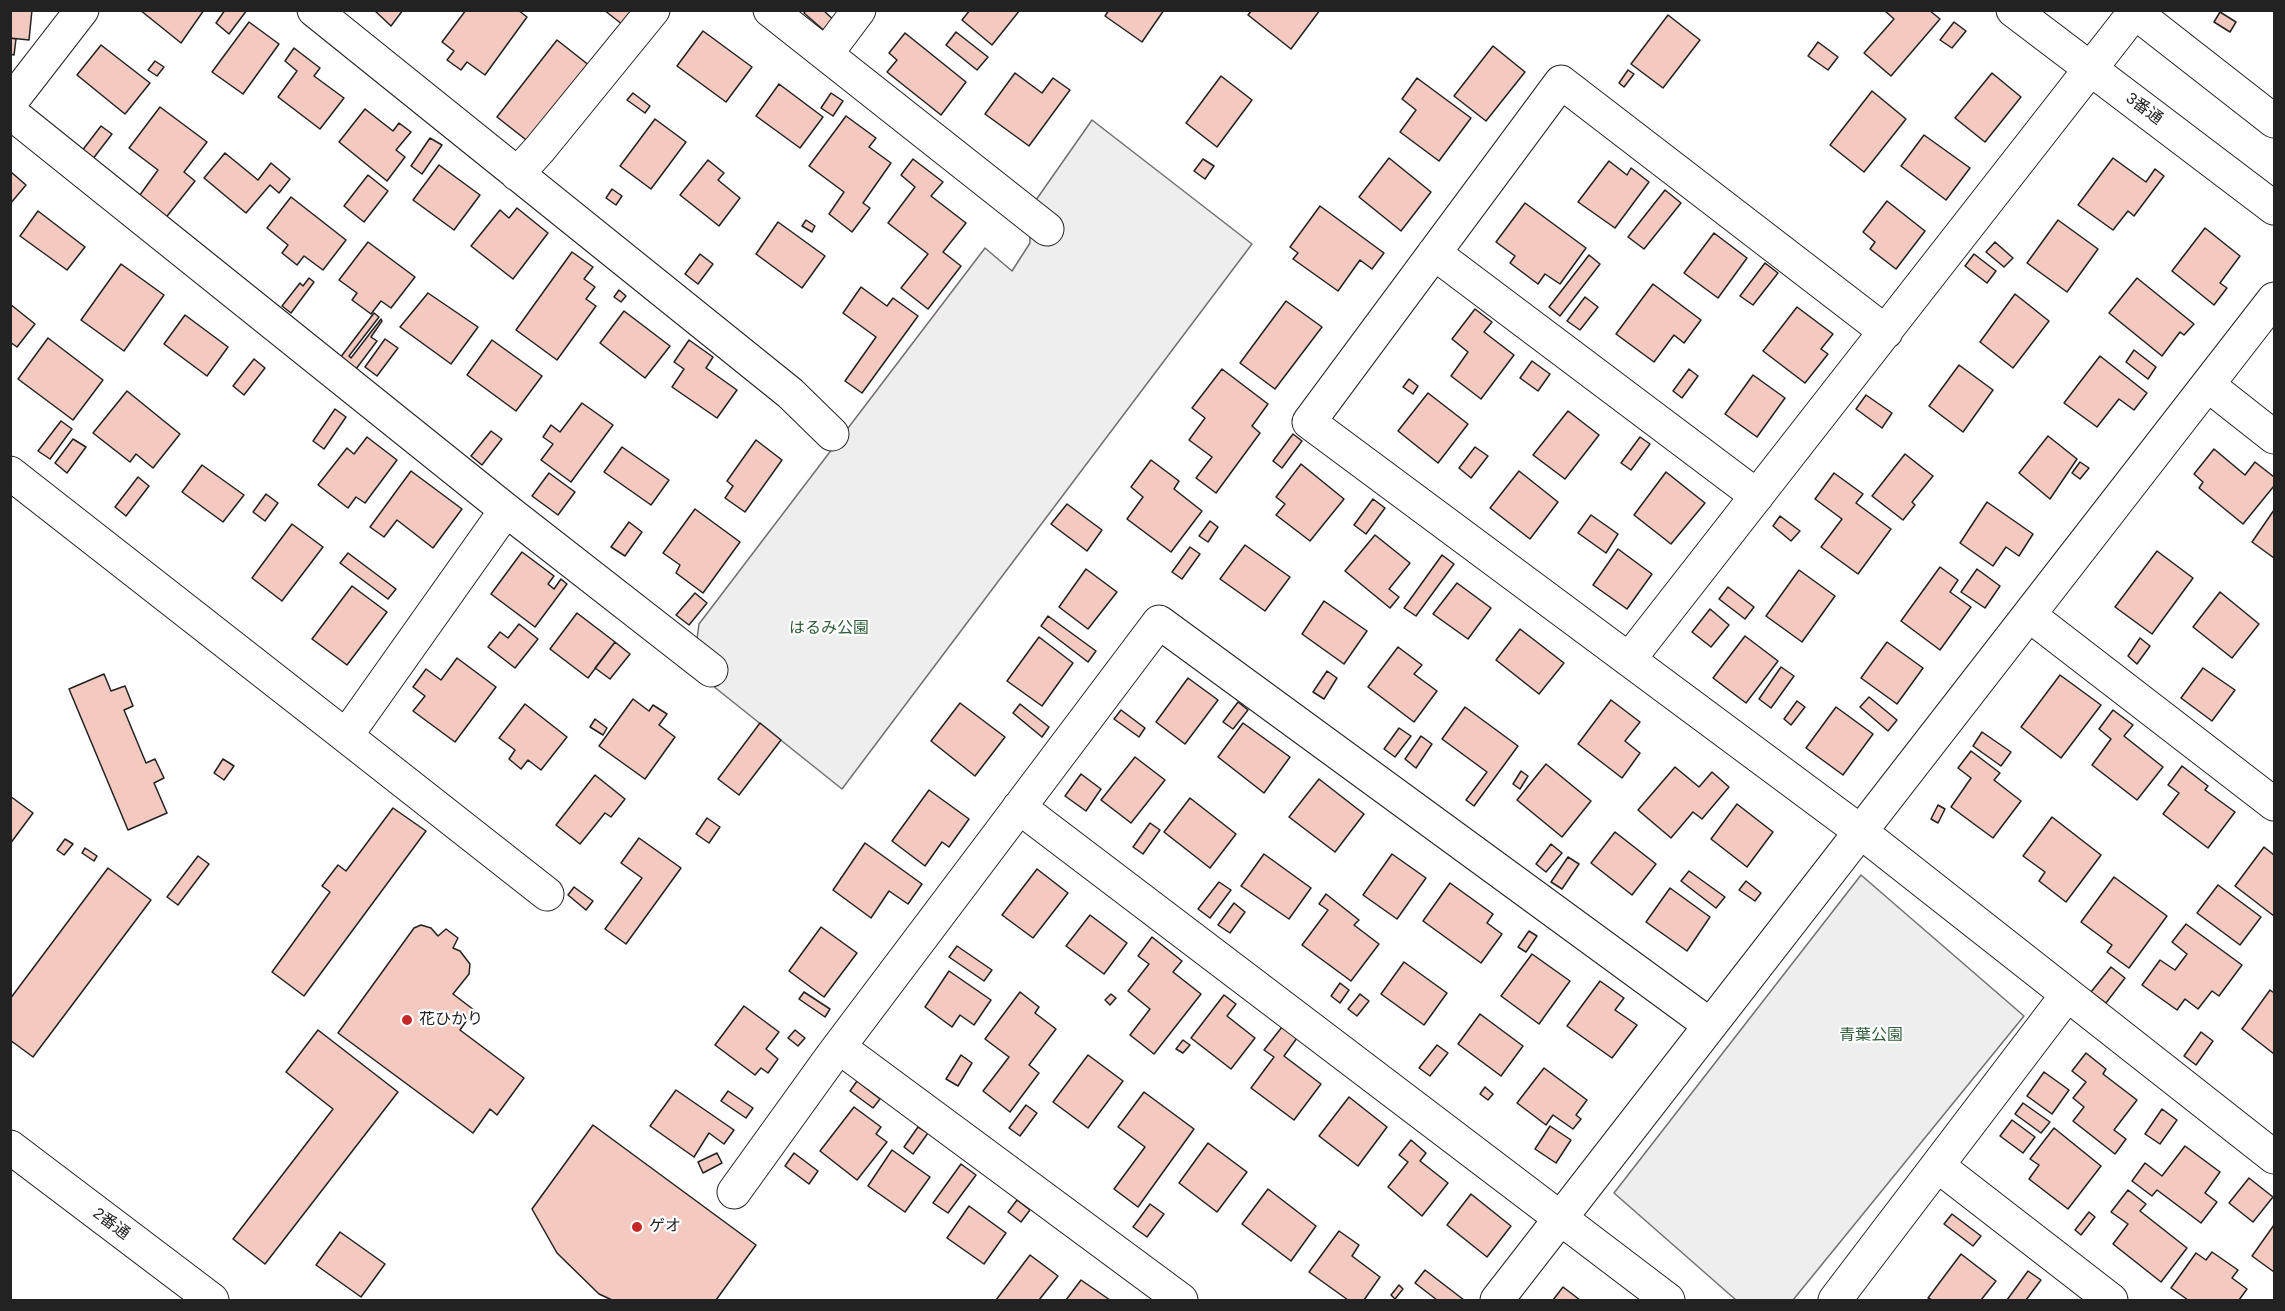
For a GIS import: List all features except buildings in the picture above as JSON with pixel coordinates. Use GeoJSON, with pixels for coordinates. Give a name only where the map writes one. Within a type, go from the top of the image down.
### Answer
{"type":"FeatureCollection","features":[{"type":"Feature","properties":{"kind":"street"},"geometry":{"type":"LineString","coordinates":[[10,103],[82,10]]}},
{"type":"Feature","properties":{"kind":"street"},"geometry":{"type":"LineString","coordinates":[[314,10],[790,393],[832,434]]}},
{"type":"Feature","properties":{"kind":"street"},"geometry":{"type":"LineString","coordinates":[[517,174],[653,10]]}},
{"type":"Feature","properties":{"kind":"street"},"geometry":{"type":"LineString","coordinates":[[770,10],[1047,229]]}},
{"type":"Feature","properties":{"kind":"street"},"geometry":{"type":"LineString","coordinates":[[826,54],[859,10]]}},
{"type":"Feature","properties":{"kind":"street","name":"3番通"},"geometry":{"type":"LineString","coordinates":[[2013,10],[2274,208]]}},
{"type":"Feature","properties":{"kind":"street"},"geometry":{"type":"LineString","coordinates":[[1630,658],[2091,69],[2133,12],[2274,121]]}},
{"type":"Feature","properties":{"kind":"street"},"geometry":{"type":"LineString","coordinates":[[1886,332],[1561,82],[1309,422],[1630,658],[1860,832],[2274,1157]]}},
{"type":"Feature","properties":{"kind":"street"},"geometry":{"type":"LineString","coordinates":[[10,112],[506,510],[711,669]]}},
{"type":"Feature","properties":{"kind":"street"},"geometry":{"type":"LineString","coordinates":[[1434,253],[1757,496]]}},
{"type":"Feature","properties":{"kind":"street"},"geometry":{"type":"LineString","coordinates":[[1497,1300],[2274,299]]}},
{"type":"Feature","properties":{"kind":"street"},"geometry":{"type":"LineString","coordinates":[[2208,385],[2274,437]]}},
{"type":"Feature","properties":{"kind":"street"},"geometry":{"type":"LineString","coordinates":[[10,473],[547,894]]}},
{"type":"Feature","properties":{"kind":"street"},"geometry":{"type":"LineString","coordinates":[[346,736],[506,510]]}},
{"type":"Feature","properties":{"kind":"street"},"geometry":{"type":"LineString","coordinates":[[2029,615],[2274,804]]}},
{"type":"Feature","properties":{"kind":"street"},"geometry":{"type":"LineString","coordinates":[[734,1192],[839,1047],[1159,622],[1710,1025]]}},
{"type":"Feature","properties":{"kind":"street"},"geometry":{"type":"LineString","coordinates":[[1019,807],[1668,1300]]}},
{"type":"Feature","properties":{"kind":"street"},"geometry":{"type":"LineString","coordinates":[[1835,1300],[2067,995]]}},
{"type":"Feature","properties":{"kind":"street"},"geometry":{"type":"LineString","coordinates":[[839,1047],[1181,1300]]}},
{"type":"Feature","properties":{"kind":"street","name":"2番通"},"geometry":{"type":"LineString","coordinates":[[10,1147],[212,1300]]}},
{"type":"Feature","properties":{"kind":"street"},"geometry":{"type":"LineString","coordinates":[[1938,1166],[2111,1300]]}},
{"type":"Feature","properties":{"kind":"green space","name":"はるみ公園"},"geometry":{"type":"Polygon","coordinates":[[[1092,120],[1252,244],[842,789],[693,670],[699,624],[985,248],[1012,271],[1030,243],[1029,210],[1092,120]]]}},
{"type":"Feature","properties":{"kind":"green space","name":"青葉公園"},"geometry":{"type":"Polygon","coordinates":[[[1861,875],[2024,1016],[1793,1300],[1736,1300],[1614,1193],[1861,875]]]}},
{"type":"Feature","properties":{"kind":"place","name":"花ひかり"},"geometry":{"type":"Point","coordinates":[407,1020]}},
{"type":"Feature","properties":{"kind":"place","name":"ゲオ"},"geometry":{"type":"Point","coordinates":[637,1227]}}]}
